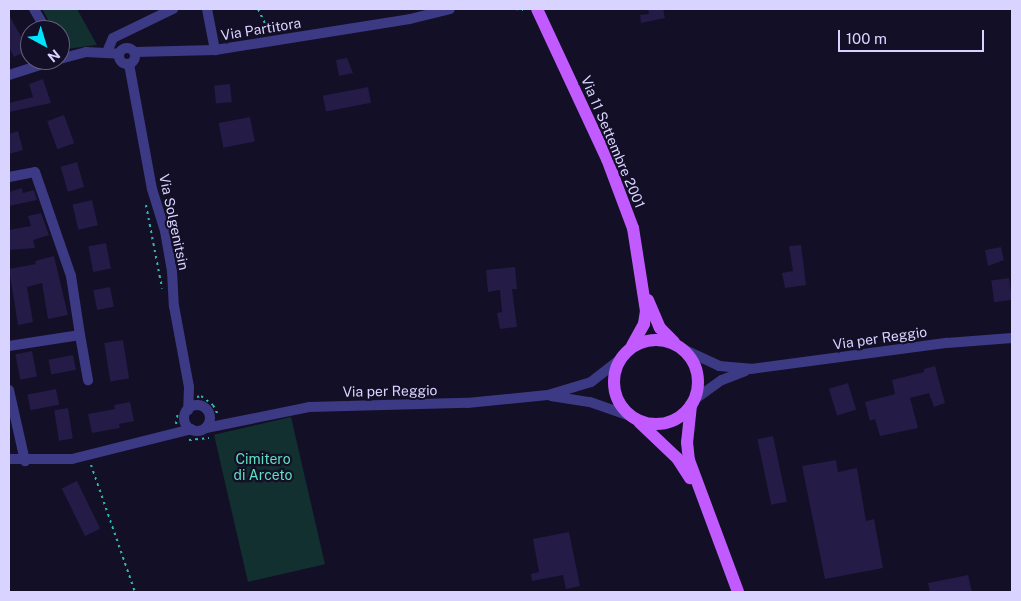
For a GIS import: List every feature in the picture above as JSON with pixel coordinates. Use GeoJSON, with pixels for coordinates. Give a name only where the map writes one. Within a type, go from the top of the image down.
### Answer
{"type":"FeatureCollection","features":[{"type":"Feature","properties":{"kind":"main road","name":"Via 11 Settembre 2001"},"geometry":{"type":"LineString","coordinates":[[537,9],[624,199],[633,228],[645,292],[645,318],[632,346],[620,359],[614,372],[615,393],[634,418],[676,458],[697,488]]}},
{"type":"Feature","properties":{"kind":"main road","name":"Via 11 Settembre 2001"},"geometry":{"type":"LineString","coordinates":[[645,292],[660,328],[680,347],[697,372],[687,451],[697,488],[738,592]]}},
{"type":"Feature","properties":{"kind":"main road"},"geometry":{"type":"LineString","coordinates":[[632,346],[652,339],[680,347]]}},
{"type":"Feature","properties":{"kind":"main road"},"geometry":{"type":"LineString","coordinates":[[634,418],[652,424],[667,423],[681,416],[693,402]]}},
{"type":"Feature","properties":{"kind":"street"},"geometry":{"type":"LineString","coordinates":[[34,9],[40,20]]}},
{"type":"Feature","properties":{"kind":"street"},"geometry":{"type":"LineString","coordinates":[[107,52],[113,38],[173,9]]}},
{"type":"Feature","properties":{"kind":"street"},"geometry":{"type":"LineString","coordinates":[[207,9],[215,50]]}},
{"type":"Feature","properties":{"kind":"street","name":"Via Partitora"},"geometry":{"type":"LineString","coordinates":[[70,56],[107,52],[119,54],[126,48],[135,52],[215,50],[410,20],[450,9]]}},
{"type":"Feature","properties":{"kind":"street"},"geometry":{"type":"LineString","coordinates":[[119,54],[122,62],[129,64],[135,60],[135,52]]}},
{"type":"Feature","properties":{"kind":"street","name":"Via Solgenitsin"},"geometry":{"type":"LineString","coordinates":[[129,64],[152,189],[165,231],[172,271],[174,306],[189,387],[192,398],[206,410]]}},
{"type":"Feature","properties":{"kind":"street","name":"Via Partitora"},"geometry":{"type":"LineString","coordinates":[[9,75],[23,70]]}},
{"type":"Feature","properties":{"kind":"street"},"geometry":{"type":"LineString","coordinates":[[9,177],[35,172],[71,276],[88,380]]}},
{"type":"Feature","properties":{"kind":"street"},"geometry":{"type":"LineString","coordinates":[[9,346],[80,335]]}},
{"type":"Feature","properties":{"kind":"street","name":"Via per Reggio"},"geometry":{"type":"LineString","coordinates":[[680,347],[719,366],[751,369],[948,343],[1012,338]]}},
{"type":"Feature","properties":{"kind":"street","name":"Via per Reggio"},"geometry":{"type":"LineString","coordinates":[[181,427],[191,429],[206,428],[219,421],[234,421],[325,406],[484,402],[548,395],[591,382],[620,359]]}},
{"type":"Feature","properties":{"kind":"street","name":"Via per Reggio"},"geometry":{"type":"LineString","coordinates":[[693,402],[722,380],[751,369]]}},
{"type":"Feature","properties":{"kind":"street"},"geometry":{"type":"LineString","coordinates":[[9,390],[25,461]]}},
{"type":"Feature","properties":{"kind":"street","name":"Via per Reggio"},"geometry":{"type":"LineString","coordinates":[[548,395],[590,402],[634,418]]}},
{"type":"Feature","properties":{"kind":"street"},"geometry":{"type":"LineString","coordinates":[[9,459],[56,461],[88,456],[169,436],[181,427],[192,398]]}},
{"type":"Feature","properties":{"kind":"street"},"geometry":{"type":"LineString","coordinates":[[188,410],[206,410],[219,421]]}},
{"type":"Feature","properties":{"kind":"street"},"geometry":{"type":"LineString","coordinates":[[206,410],[206,428]]}},
{"type":"Feature","properties":{"kind":"path"},"geometry":{"type":"LineString","coordinates":[[258,9],[273,41]]}},
{"type":"Feature","properties":{"kind":"path"},"geometry":{"type":"LineString","coordinates":[[516,9],[523,10]]}},
{"type":"Feature","properties":{"kind":"path"},"geometry":{"type":"LineString","coordinates":[[145,203],[164,296]]}},
{"type":"Feature","properties":{"kind":"path"},"geometry":{"type":"LineString","coordinates":[[201,396],[213,405],[219,421],[206,440],[188,440],[181,427],[177,413],[184,400],[201,396]]}},
{"type":"Feature","properties":{"kind":"path"},"geometry":{"type":"LineString","coordinates":[[88,456],[135,592]]}},
{"type":"Feature","properties":{"kind":"green space"},"geometry":{"type":"Polygon","coordinates":[[[42,9],[77,9],[97,45],[70,48],[70,20],[48,20],[42,9]]]}},
{"type":"Feature","properties":{"kind":"green space","name":"Cimitero di Arceto"},"geometry":{"type":"Polygon","coordinates":[[[291,417],[325,564],[248,582],[214,435],[291,417]]]}},
{"type":"Feature","properties":{"kind":"building"},"geometry":{"type":"Polygon","coordinates":[[[648,9],[663,9],[665,18],[641,23],[640,15],[649,14],[648,9]]]}},
{"type":"Feature","properties":{"kind":"building"},"geometry":{"type":"Polygon","coordinates":[[[9,15],[20,35],[20,54],[14,57],[9,47],[9,15]]]}},
{"type":"Feature","properties":{"kind":"building"},"geometry":{"type":"Polygon","coordinates":[[[347,58],[353,73],[339,76],[336,60],[347,58]]]}},
{"type":"Feature","properties":{"kind":"building"},"geometry":{"type":"Polygon","coordinates":[[[43,79],[51,103],[9,112],[9,103],[33,97],[29,84],[43,79]]]}},
{"type":"Feature","properties":{"kind":"building"},"geometry":{"type":"Polygon","coordinates":[[[230,84],[232,102],[216,104],[214,86],[230,84]]]}},
{"type":"Feature","properties":{"kind":"building"},"geometry":{"type":"Polygon","coordinates":[[[368,87],[371,103],[326,111],[323,96],[368,87]]]}},
{"type":"Feature","properties":{"kind":"building"},"geometry":{"type":"Polygon","coordinates":[[[64,115],[74,143],[57,149],[47,121],[64,115]]]}},
{"type":"Feature","properties":{"kind":"building"},"geometry":{"type":"Polygon","coordinates":[[[250,117],[255,142],[223,148],[219,123],[250,117]]]}},
{"type":"Feature","properties":{"kind":"building"},"geometry":{"type":"Polygon","coordinates":[[[18,131],[23,150],[9,154],[9,134],[18,131]]]}},
{"type":"Feature","properties":{"kind":"building"},"geometry":{"type":"Polygon","coordinates":[[[77,162],[84,187],[68,192],[61,167],[77,162]]]}},
{"type":"Feature","properties":{"kind":"building"},"geometry":{"type":"Polygon","coordinates":[[[22,188],[23,193],[34,190],[37,200],[9,206],[9,192],[22,188]]]}},
{"type":"Feature","properties":{"kind":"building"},"geometry":{"type":"Polygon","coordinates":[[[92,200],[98,225],[78,230],[73,204],[92,200]]]}},
{"type":"Feature","properties":{"kind":"building"},"geometry":{"type":"Polygon","coordinates":[[[41,213],[49,235],[33,240],[35,248],[9,250],[9,230],[31,226],[28,216],[41,213]]]}},
{"type":"Feature","properties":{"kind":"building"},"geometry":{"type":"Polygon","coordinates":[[[106,243],[111,269],[93,272],[88,246],[106,243]]]}},
{"type":"Feature","properties":{"kind":"building"},"geometry":{"type":"Polygon","coordinates":[[[801,245],[806,285],[785,288],[782,273],[793,271],[789,246],[801,245]]]}},
{"type":"Feature","properties":{"kind":"building"},"geometry":{"type":"Polygon","coordinates":[[[1001,247],[1004,260],[988,266],[985,250],[1001,247]]]}},
{"type":"Feature","properties":{"kind":"building"},"geometry":{"type":"Polygon","coordinates":[[[54,256],[68,315],[48,319],[42,283],[27,287],[33,322],[18,325],[9,269],[36,264],[35,261],[54,256]]]}},
{"type":"Feature","properties":{"kind":"building"},"geometry":{"type":"Polygon","coordinates":[[[515,267],[517,289],[512,289],[517,327],[500,329],[497,313],[502,312],[500,290],[488,292],[486,270],[515,267]]]}},
{"type":"Feature","properties":{"kind":"building"},"geometry":{"type":"Polygon","coordinates":[[[1009,278],[1012,300],[994,302],[991,281],[1009,278]]]}},
{"type":"Feature","properties":{"kind":"building"},"geometry":{"type":"Polygon","coordinates":[[[110,287],[114,307],[97,310],[93,290],[110,287]]]}},
{"type":"Feature","properties":{"kind":"building"},"geometry":{"type":"Polygon","coordinates":[[[123,340],[129,379],[110,381],[104,343],[123,340]]]}},
{"type":"Feature","properties":{"kind":"building"},"geometry":{"type":"Polygon","coordinates":[[[32,351],[37,377],[20,380],[15,354],[32,351]]]}},
{"type":"Feature","properties":{"kind":"building"},"geometry":{"type":"Polygon","coordinates":[[[73,355],[76,370],[51,374],[48,360],[73,355]]]}},
{"type":"Feature","properties":{"kind":"building"},"geometry":{"type":"Polygon","coordinates":[[[935,366],[945,403],[934,407],[929,393],[910,398],[918,428],[880,436],[875,419],[870,421],[865,402],[895,394],[892,380],[924,372],[924,369],[935,366]]]}},
{"type":"Feature","properties":{"kind":"building"},"geometry":{"type":"Polygon","coordinates":[[[848,383],[856,410],[837,416],[829,389],[848,383]]]}},
{"type":"Feature","properties":{"kind":"building"},"geometry":{"type":"Polygon","coordinates":[[[56,389],[59,405],[31,410],[28,395],[56,389]]]}},
{"type":"Feature","properties":{"kind":"building"},"geometry":{"type":"Polygon","coordinates":[[[130,402],[134,421],[119,424],[120,428],[92,433],[88,414],[115,409],[114,405],[130,402]]]}},
{"type":"Feature","properties":{"kind":"building"},"geometry":{"type":"Polygon","coordinates":[[[68,408],[73,439],[59,441],[54,410],[68,408]]]}},
{"type":"Feature","properties":{"kind":"building"},"geometry":{"type":"Polygon","coordinates":[[[773,436],[787,502],[771,505],[757,439],[773,436]]]}},
{"type":"Feature","properties":{"kind":"building"},"geometry":{"type":"Polygon","coordinates":[[[836,460],[838,472],[857,468],[866,521],[874,519],[883,568],[825,579],[802,466],[836,460]]]}},
{"type":"Feature","properties":{"kind":"building"},"geometry":{"type":"Polygon","coordinates":[[[77,481],[100,529],[85,536],[62,488],[77,481]]]}},
{"type":"Feature","properties":{"kind":"building"},"geometry":{"type":"Polygon","coordinates":[[[569,532],[580,586],[566,589],[563,575],[532,581],[531,574],[539,572],[533,539],[569,532]]]}},
{"type":"Feature","properties":{"kind":"building"},"geometry":{"type":"Polygon","coordinates":[[[968,575],[972,592],[930,592],[928,583],[968,575]]]}}]}
